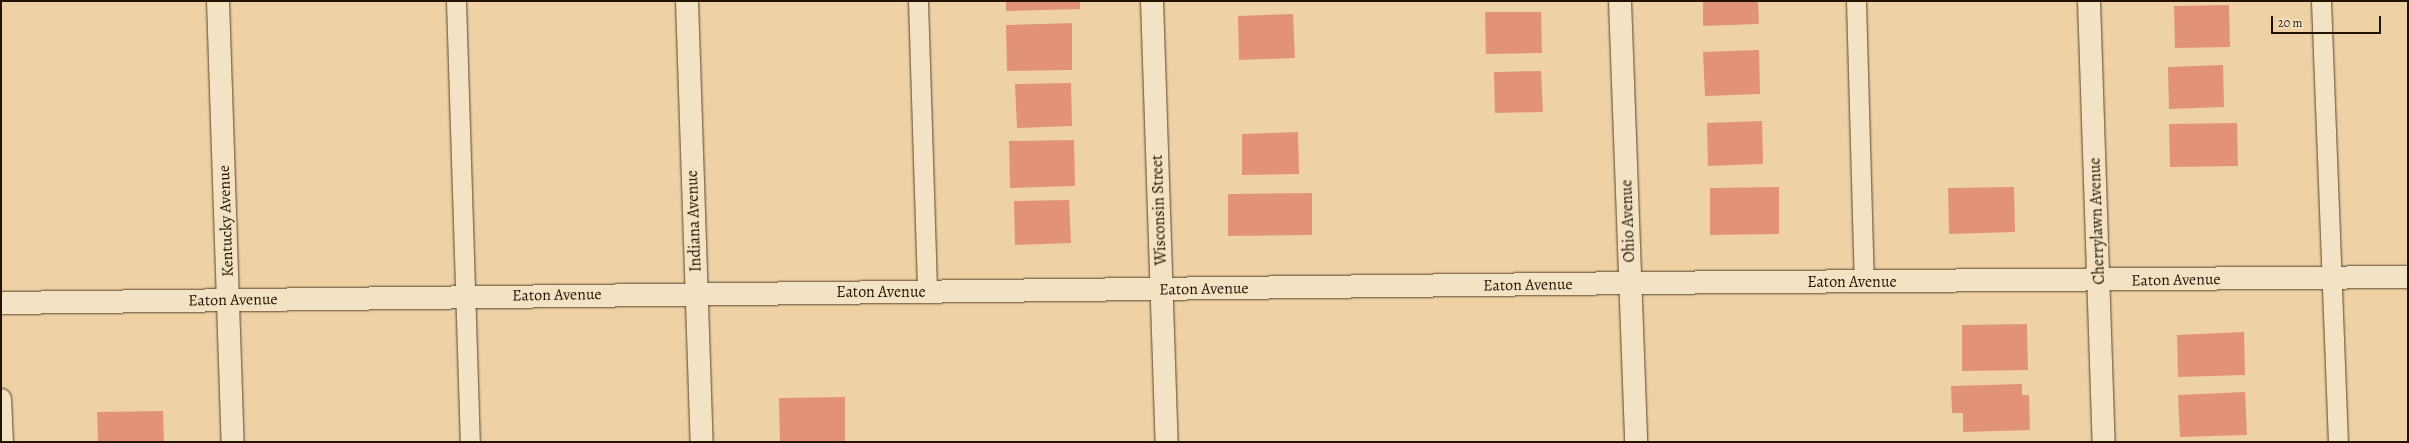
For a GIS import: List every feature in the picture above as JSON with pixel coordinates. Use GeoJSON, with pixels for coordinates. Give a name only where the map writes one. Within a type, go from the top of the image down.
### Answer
{"type":"FeatureCollection","features":[{"type":"Feature","properties":{"kind":"street","name":"Kentucky Avenue"},"geometry":{"type":"LineString","coordinates":[[218,1],[233,442]]}},
{"type":"Feature","properties":{"kind":"street","name":"Indiana Avenue"},"geometry":{"type":"LineString","coordinates":[[687,1],[702,442]]}},
{"type":"Feature","properties":{"kind":"street","name":"Wisconsin Street"},"geometry":{"type":"LineString","coordinates":[[1152,1],[1167,442]]}},
{"type":"Feature","properties":{"kind":"street","name":"Ohio Avenue"},"geometry":{"type":"LineString","coordinates":[[1620,1],[1636,442]]}},
{"type":"Feature","properties":{"kind":"street","name":"Cherrylawn Avenue"},"geometry":{"type":"LineString","coordinates":[[2089,1],[2104,442]]}},
{"type":"Feature","properties":{"kind":"street","name":"Eaton Avenue"},"geometry":{"type":"LineString","coordinates":[[1,303],[697,294],[1162,290],[1631,283],[2099,281],[2408,277]]}},
{"type":"Feature","properties":{"kind":"lane"},"geometry":{"type":"LineString","coordinates":[[456,1],[470,442]]}},
{"type":"Feature","properties":{"kind":"lane"},"geometry":{"type":"LineString","coordinates":[[918,1],[927,292]]}},
{"type":"Feature","properties":{"kind":"lane"},"geometry":{"type":"LineString","coordinates":[[1856,1],[1864,282]]}},
{"type":"Feature","properties":{"kind":"lane"},"geometry":{"type":"LineString","coordinates":[[2321,1],[2334,278],[2338,442]]}},
{"type":"Feature","properties":{"kind":"lane"},"geometry":{"type":"LineString","coordinates":[[1,398],[2,442]]}},
{"type":"Feature","properties":{"kind":"building"},"geometry":{"type":"Polygon","coordinates":[[[1006,1],[1080,1],[1080,9],[1006,11],[1006,1]]]}},
{"type":"Feature","properties":{"kind":"building"},"geometry":{"type":"Polygon","coordinates":[[[1703,1],[1758,1],[1759,24],[1703,26],[1703,1]]]}},
{"type":"Feature","properties":{"kind":"building"},"geometry":{"type":"Polygon","coordinates":[[[2229,5],[2230,47],[2175,48],[2174,6],[2229,5]]]}},
{"type":"Feature","properties":{"kind":"building"},"geometry":{"type":"Polygon","coordinates":[[[1485,12],[1541,12],[1542,53],[1486,54],[1485,12]]]}},
{"type":"Feature","properties":{"kind":"building"},"geometry":{"type":"Polygon","coordinates":[[[1293,14],[1295,58],[1239,60],[1238,16],[1293,14]]]}},
{"type":"Feature","properties":{"kind":"building"},"geometry":{"type":"Polygon","coordinates":[[[1072,23],[1072,70],[1007,71],[1006,25],[1072,23]]]}},
{"type":"Feature","properties":{"kind":"building"},"geometry":{"type":"Polygon","coordinates":[[[1759,50],[1760,94],[1705,96],[1703,52],[1759,50]]]}},
{"type":"Feature","properties":{"kind":"building"},"geometry":{"type":"Polygon","coordinates":[[[2223,65],[2224,107],[2169,109],[2168,67],[2223,65]]]}},
{"type":"Feature","properties":{"kind":"building"},"geometry":{"type":"Polygon","coordinates":[[[1541,71],[1543,112],[1495,113],[1494,72],[1541,71]]]}},
{"type":"Feature","properties":{"kind":"building"},"geometry":{"type":"Polygon","coordinates":[[[1071,83],[1072,126],[1017,128],[1015,84],[1071,83]]]}},
{"type":"Feature","properties":{"kind":"building"},"geometry":{"type":"Polygon","coordinates":[[[1762,121],[1763,164],[1708,166],[1707,123],[1762,121]]]}},
{"type":"Feature","properties":{"kind":"building"},"geometry":{"type":"Polygon","coordinates":[[[2237,123],[2238,166],[2170,167],[2169,124],[2237,123]]]}},
{"type":"Feature","properties":{"kind":"building"},"geometry":{"type":"Polygon","coordinates":[[[1298,132],[1299,174],[1242,175],[1242,134],[1298,132]]]}},
{"type":"Feature","properties":{"kind":"building"},"geometry":{"type":"Polygon","coordinates":[[[1074,140],[1075,186],[1010,188],[1009,141],[1074,140]]]}},
{"type":"Feature","properties":{"kind":"building"},"geometry":{"type":"Polygon","coordinates":[[[1779,187],[1779,234],[1710,235],[1710,188],[1779,187]]]}},
{"type":"Feature","properties":{"kind":"building"},"geometry":{"type":"Polygon","coordinates":[[[2014,187],[2015,232],[1949,234],[1948,188],[2014,187]]]}},
{"type":"Feature","properties":{"kind":"building"},"geometry":{"type":"Polygon","coordinates":[[[1312,193],[1312,235],[1228,236],[1228,194],[1312,193]]]}},
{"type":"Feature","properties":{"kind":"building"},"geometry":{"type":"Polygon","coordinates":[[[1069,200],[1071,243],[1015,245],[1014,201],[1069,200]]]}},
{"type":"Feature","properties":{"kind":"building"},"geometry":{"type":"Polygon","coordinates":[[[2027,324],[2028,370],[1962,371],[1962,325],[2027,324]]]}},
{"type":"Feature","properties":{"kind":"building"},"geometry":{"type":"Polygon","coordinates":[[[2244,332],[2245,375],[2178,377],[2177,335],[2244,332]]]}},
{"type":"Feature","properties":{"kind":"building"},"geometry":{"type":"Polygon","coordinates":[[[2022,384],[2022,395],[2029,395],[2030,430],[1963,432],[1963,413],[1952,413],[1951,386],[2022,384]]]}},
{"type":"Feature","properties":{"kind":"building"},"geometry":{"type":"Polygon","coordinates":[[[2245,392],[2247,435],[2180,437],[2178,395],[2245,392]]]}},
{"type":"Feature","properties":{"kind":"building"},"geometry":{"type":"Polygon","coordinates":[[[845,397],[845,442],[780,442],[779,398],[845,397]]]}},
{"type":"Feature","properties":{"kind":"building"},"geometry":{"type":"Polygon","coordinates":[[[163,411],[164,442],[98,442],[97,412],[163,411]]]}}]}
